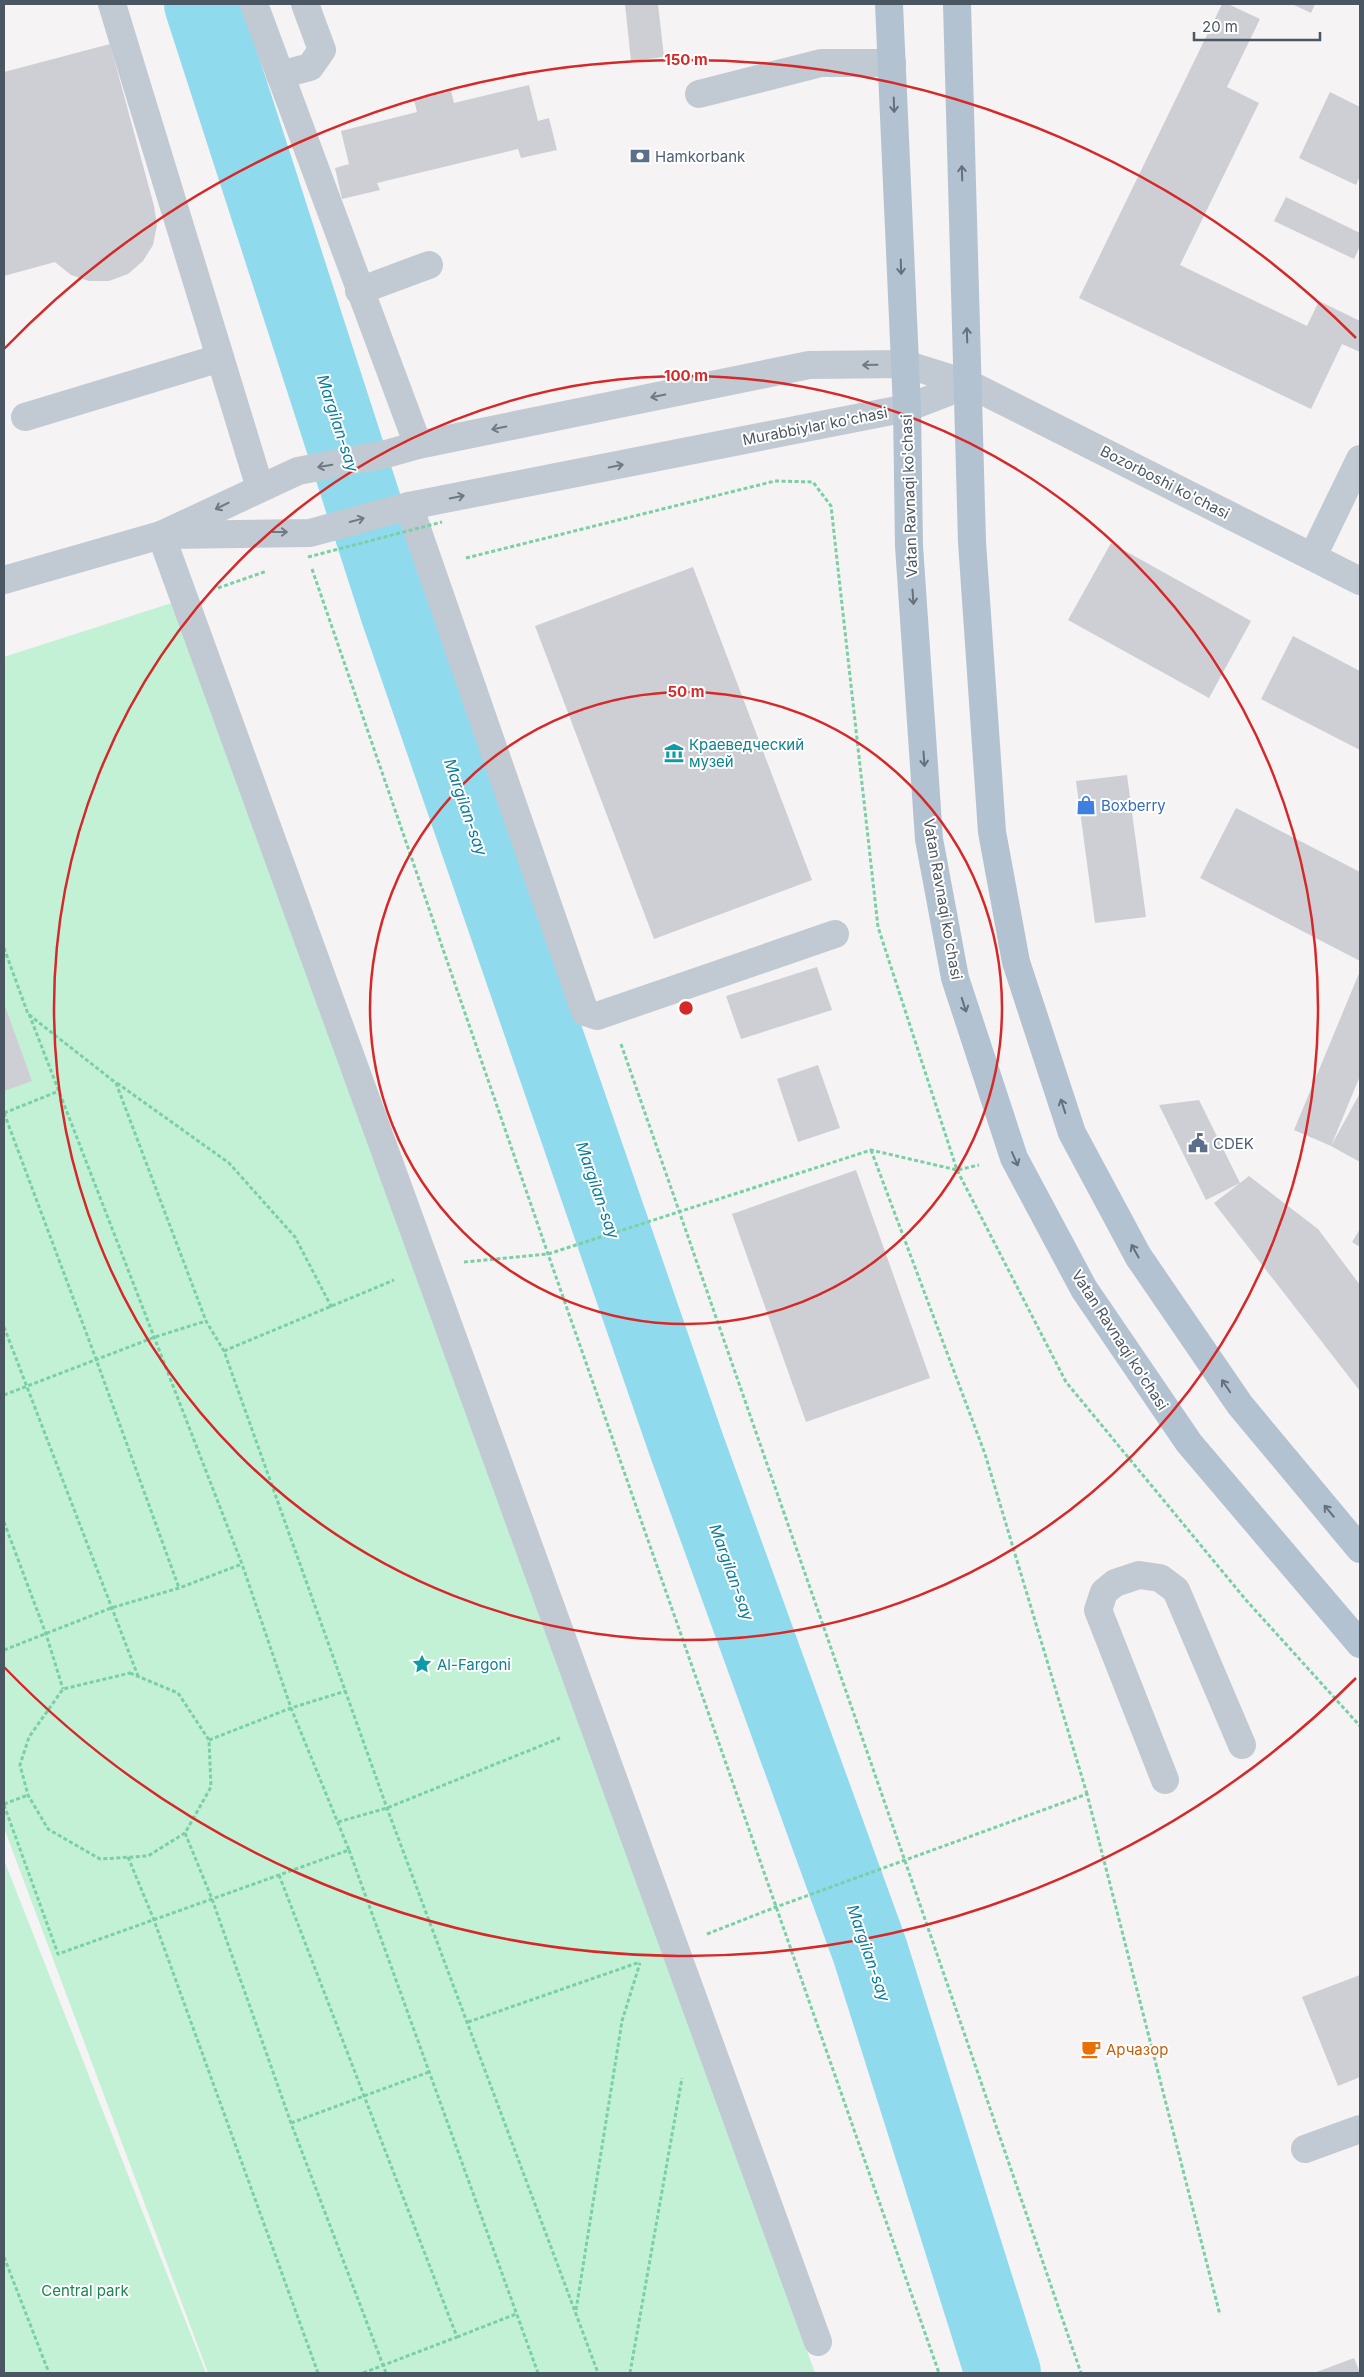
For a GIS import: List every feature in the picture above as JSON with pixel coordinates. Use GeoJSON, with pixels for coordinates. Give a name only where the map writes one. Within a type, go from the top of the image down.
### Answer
{"type":"FeatureCollection","features":[{"type":"Feature","properties":{"kind":"main road","name":"Vatan Ravnaqi ko'chasi"},"geometry":{"type":"LineString","coordinates":[[889,4],[907,408],[909,546],[929,839],[955,978],[1014,1158],[1084,1289],[1189,1443],[1360,1644]]}},
{"type":"Feature","properties":{"kind":"main road"},"geometry":{"type":"LineString","coordinates":[[957,4],[972,542],[992,832],[1016,962],[1072,1133],[1138,1256],[1234,1397],[1360,1549]]}},
{"type":"Feature","properties":{"kind":"street"},"geometry":{"type":"LineString","coordinates":[[112,4],[260,488]]}},
{"type":"Feature","properties":{"kind":"street"},"geometry":{"type":"LineString","coordinates":[[254,4],[359,291],[418,444]]}},
{"type":"Feature","properties":{"kind":"street"},"geometry":{"type":"LineString","coordinates":[[280,75],[310,67],[322,50],[305,4]]}},
{"type":"Feature","properties":{"kind":"street"},"geometry":{"type":"LineString","coordinates":[[699,94],[821,63],[892,63]]}},
{"type":"Feature","properties":{"kind":"street"},"geometry":{"type":"LineString","coordinates":[[359,291],[429,265]]}},
{"type":"Feature","properties":{"kind":"street"},"geometry":{"type":"LineString","coordinates":[[25,417],[220,358]]}},
{"type":"Feature","properties":{"kind":"street","name":"Murabbiylar ko'chasi"},"geometry":{"type":"LineString","coordinates":[[4,580],[162,535],[298,470],[386,454],[418,444],[809,365],[905,364],[969,384]]}},
{"type":"Feature","properties":{"kind":"street","name":"Murabbiylar ko'chasi"},"geometry":{"type":"LineString","coordinates":[[162,535],[309,545],[412,517],[907,408],[969,384]]}},
{"type":"Feature","properties":{"kind":"street","name":"Bozorboshi ko'chasi"},"geometry":{"type":"LineString","coordinates":[[969,384],[1360,581]]}},
{"type":"Feature","properties":{"kind":"street"},"geometry":{"type":"LineString","coordinates":[[1313,556],[1360,460]]}},
{"type":"Feature","properties":{"kind":"street"},"geometry":{"type":"LineString","coordinates":[[412,517],[585,1012],[597,1016],[610,1012],[835,934]]}},
{"type":"Feature","properties":{"kind":"street"},"geometry":{"type":"LineString","coordinates":[[162,535],[818,2342]]}},
{"type":"Feature","properties":{"kind":"street"},"geometry":{"type":"LineString","coordinates":[[1165,1780],[1098,1610],[1104,1592],[1115,1583],[1139,1575],[1160,1578],[1176,1590],[1242,1745]]}},
{"type":"Feature","properties":{"kind":"street"},"geometry":{"type":"LineString","coordinates":[[1305,2149],[1360,2129]]}},
{"type":"Feature","properties":{"kind":"path"},"geometry":{"type":"LineString","coordinates":[[456,561],[775,482],[813,482],[831,506],[878,927],[957,1170],[1066,1382],[1246,1600],[1360,1726]]}},
{"type":"Feature","properties":{"kind":"path"},"geometry":{"type":"LineString","coordinates":[[299,560],[309,545],[412,517],[442,522]]}},
{"type":"Feature","properties":{"kind":"path"},"geometry":{"type":"LineString","coordinates":[[309,545],[548,1254],[939,2373]]}},
{"type":"Feature","properties":{"kind":"path"},"geometry":{"type":"LineString","coordinates":[[184,599],[273,569]]}},
{"type":"Feature","properties":{"kind":"path"},"geometry":{"type":"LineString","coordinates":[[4,948],[242,1564],[291,1708],[349,1850],[538,2373]]}},
{"type":"Feature","properties":{"kind":"path"},"geometry":{"type":"LineString","coordinates":[[610,1012],[678,1212],[906,1861],[1081,2373]]}},
{"type":"Feature","properties":{"kind":"path"},"geometry":{"type":"LineString","coordinates":[[28,1014],[116,1083],[229,1163],[295,1237],[332,1308]]}},
{"type":"Feature","properties":{"kind":"path"},"geometry":{"type":"LineString","coordinates":[[116,1083],[206,1321],[224,1352],[387,1808],[598,2373]]}},
{"type":"Feature","properties":{"kind":"path"},"geometry":{"type":"LineString","coordinates":[[59,1091],[4,1113],[179,1588]]}},
{"type":"Feature","properties":{"kind":"path"},"geometry":{"type":"LineString","coordinates":[[224,1352],[332,1308],[427,1266],[548,1254],[871,1150],[957,1170],[1014,1158]]}},
{"type":"Feature","properties":{"kind":"path"},"geometry":{"type":"LineString","coordinates":[[871,1150],[985,1454],[1087,1794],[1220,2315]]}},
{"type":"Feature","properties":{"kind":"path"},"geometry":{"type":"LineString","coordinates":[[4,1394],[155,1337],[206,1321]]}},
{"type":"Feature","properties":{"kind":"path"},"geometry":{"type":"LineString","coordinates":[[4,1327],[138,1676]]}},
{"type":"Feature","properties":{"kind":"path"},"geometry":{"type":"LineString","coordinates":[[4,1522],[46,1634],[63,1690]]}},
{"type":"Feature","properties":{"kind":"path"},"geometry":{"type":"LineString","coordinates":[[4,1650],[111,1608],[179,1588],[242,1564]]}},
{"type":"Feature","properties":{"kind":"path"},"geometry":{"type":"LineString","coordinates":[[130,1673],[138,1676],[178,1693],[209,1740],[211,1787],[186,1833],[148,1856],[100,1859],[48,1829],[28,1795],[20,1765],[29,1737],[63,1690],[130,1673]]}},
{"type":"Feature","properties":{"kind":"path"},"geometry":{"type":"LineString","coordinates":[[209,1740],[291,1708],[346,1691]]}},
{"type":"Feature","properties":{"kind":"path"},"geometry":{"type":"LineString","coordinates":[[338,1822],[387,1808],[594,1725]]}},
{"type":"Feature","properties":{"kind":"path"},"geometry":{"type":"LineString","coordinates":[[468,2022],[640,1962],[776,1907],[1087,1794]]}},
{"type":"Feature","properties":{"kind":"path"},"geometry":{"type":"LineString","coordinates":[[28,1795],[4,1804],[58,1954],[349,1850]]}},
{"type":"Feature","properties":{"kind":"path"},"geometry":{"type":"LineString","coordinates":[[186,1833],[212,1899],[291,2123],[386,2373]]}},
{"type":"Feature","properties":{"kind":"path"},"geometry":{"type":"LineString","coordinates":[[128,1857],[154,1920],[318,2373]]}},
{"type":"Feature","properties":{"kind":"path"},"geometry":{"type":"LineString","coordinates":[[279,1875],[457,2337]]}},
{"type":"Feature","properties":{"kind":"path"},"geometry":{"type":"LineString","coordinates":[[576,2312],[622,2021],[640,1962]]}},
{"type":"Feature","properties":{"kind":"path"},"geometry":{"type":"LineString","coordinates":[[291,2123],[429,2072]]}},
{"type":"Feature","properties":{"kind":"path"},"geometry":{"type":"LineString","coordinates":[[630,2373],[683,2072]]}},
{"type":"Feature","properties":{"kind":"path"},"geometry":{"type":"LineString","coordinates":[[4,2257],[49,2373]]}},
{"type":"Feature","properties":{"kind":"path"},"geometry":{"type":"LineString","coordinates":[[364,2373],[516,2314]]}},
{"type":"Feature","properties":{"kind":"green space"},"geometry":{"type":"Polygon","coordinates":[[[184,599],[815,2373],[208,2373],[4,1828],[4,657],[184,599]]]}},
{"type":"Feature","properties":{"kind":"green space","name":"Central park"},"geometry":{"type":"Polygon","coordinates":[[[4,1860],[206,2373],[4,2373],[4,1860]]]}},
{"type":"Feature","properties":{"kind":"building"},"geometry":{"type":"Polygon","coordinates":[[[625,4],[658,4],[664,57],[631,61],[625,4]]]}},
{"type":"Feature","properties":{"kind":"building"},"geometry":{"type":"Polygon","coordinates":[[[1222,4],[1228,4],[1260,19],[1227,87],[1259,103],[1180,265],[1307,326],[1319,301],[1360,321],[1360,352],[1342,344],[1311,409],[1079,298],[1222,4]]]}},
{"type":"Feature","properties":{"kind":"building"},"geometry":{"type":"Polygon","coordinates":[[[1292,4],[1315,4],[1311,13],[1292,4]]]}},
{"type":"Feature","properties":{"kind":"building"},"geometry":{"type":"Polygon","coordinates":[[[110,44],[154,206],[157,225],[153,245],[143,261],[128,274],[109,281],[89,281],[71,275],[55,262],[4,276],[4,72],[110,44]]]}},
{"type":"Feature","properties":{"kind":"building"},"geometry":{"type":"Polygon","coordinates":[[[529,85],[538,121],[549,118],[557,150],[521,158],[518,149],[377,183],[380,190],[342,199],[335,168],[349,164],[341,131],[417,112],[414,100],[451,91],[454,103],[529,85]]]}},
{"type":"Feature","properties":{"kind":"building"},"geometry":{"type":"Polygon","coordinates":[[[1330,92],[1360,107],[1360,176],[1356,185],[1299,158],[1330,92]]]}},
{"type":"Feature","properties":{"kind":"building"},"geometry":{"type":"Polygon","coordinates":[[[1286,197],[1360,233],[1360,246],[1354,259],[1274,221],[1286,197]]]}},
{"type":"Feature","properties":{"kind":"building"},"geometry":{"type":"Polygon","coordinates":[[[1111,543],[1251,621],[1209,698],[1068,620],[1111,543]]]}},
{"type":"Feature","properties":{"kind":"building","name":"Краеведческий музей"},"geometry":{"type":"Polygon","coordinates":[[[693,567],[812,880],[654,939],[535,626],[693,567]]]}},
{"type":"Feature","properties":{"kind":"building"},"geometry":{"type":"Polygon","coordinates":[[[1293,636],[1360,671],[1360,750],[1261,699],[1293,636]]]}},
{"type":"Feature","properties":{"kind":"building"},"geometry":{"type":"Polygon","coordinates":[[[1127,775],[1146,917],[1095,923],[1076,781],[1127,775]]]}},
{"type":"Feature","properties":{"kind":"building"},"geometry":{"type":"Polygon","coordinates":[[[1236,808],[1360,872],[1360,961],[1200,878],[1236,808]]]}},
{"type":"Feature","properties":{"kind":"building"},"geometry":{"type":"Polygon","coordinates":[[[817,967],[832,1010],[741,1039],[726,996],[817,967]]]}},
{"type":"Feature","properties":{"kind":"building"},"geometry":{"type":"Polygon","coordinates":[[[1360,971],[1360,1076],[1331,1146],[1294,1130],[1360,971]]]}},
{"type":"Feature","properties":{"kind":"building"},"geometry":{"type":"Polygon","coordinates":[[[4,1003],[32,1081],[4,1091],[4,1003]]]}},
{"type":"Feature","properties":{"kind":"building"},"geometry":{"type":"Polygon","coordinates":[[[818,1065],[840,1128],[798,1142],[777,1079],[818,1065]]]}},
{"type":"Feature","properties":{"kind":"building"},"geometry":{"type":"Polygon","coordinates":[[[1360,1093],[1360,1162],[1331,1146],[1360,1093]]]}},
{"type":"Feature","properties":{"kind":"building"},"geometry":{"type":"Polygon","coordinates":[[[1199,1100],[1240,1183],[1206,1200],[1159,1105],[1199,1100]]]}},
{"type":"Feature","properties":{"kind":"building"},"geometry":{"type":"Polygon","coordinates":[[[856,1170],[930,1378],[806,1422],[732,1214],[856,1170]]]}},
{"type":"Feature","properties":{"kind":"building"},"geometry":{"type":"Polygon","coordinates":[[[1249,1176],[1318,1229],[1360,1285],[1360,1391],[1214,1203],[1249,1176]]]}},
{"type":"Feature","properties":{"kind":"building"},"geometry":{"type":"Polygon","coordinates":[[[1360,1229],[1360,1247],[1352,1242],[1360,1229]]]}},
{"type":"Feature","properties":{"kind":"building"},"geometry":{"type":"Polygon","coordinates":[[[1360,1975],[1360,2077],[1338,2086],[1302,1997],[1360,1975]]]}},
{"type":"Feature","properties":{"kind":"building"},"geometry":{"type":"Polygon","coordinates":[[[1354,2358],[1360,2373],[1314,2373],[1354,2358]]]}},
{"type":"Feature","properties":{"kind":"waterway","name":"Margilan-say"},"geometry":{"type":"LineString","coordinates":[[202,4],[398,611],[687,1447],[870,1951],[1003,2373]]}},
{"type":"Feature","properties":{"kind":"place","name":"Hamkorbank"},"geometry":{"type":"Point","coordinates":[640,156]}},
{"type":"Feature","properties":{"kind":"place","name":"Краеведческий музей"},"geometry":{"type":"Point","coordinates":[674,753]}},
{"type":"Feature","properties":{"kind":"place","name":"Boxberry"},"geometry":{"type":"Point","coordinates":[1086,805]}},
{"type":"Feature","properties":{"kind":"place","name":"CDEK"},"geometry":{"type":"Point","coordinates":[1198,1143]}},
{"type":"Feature","properties":{"kind":"place","name":"Al-Fargoni"},"geometry":{"type":"Point","coordinates":[422,1664]}},
{"type":"Feature","properties":{"kind":"place","name":"Арчазор"},"geometry":{"type":"Point","coordinates":[1091,2049]}}]}
